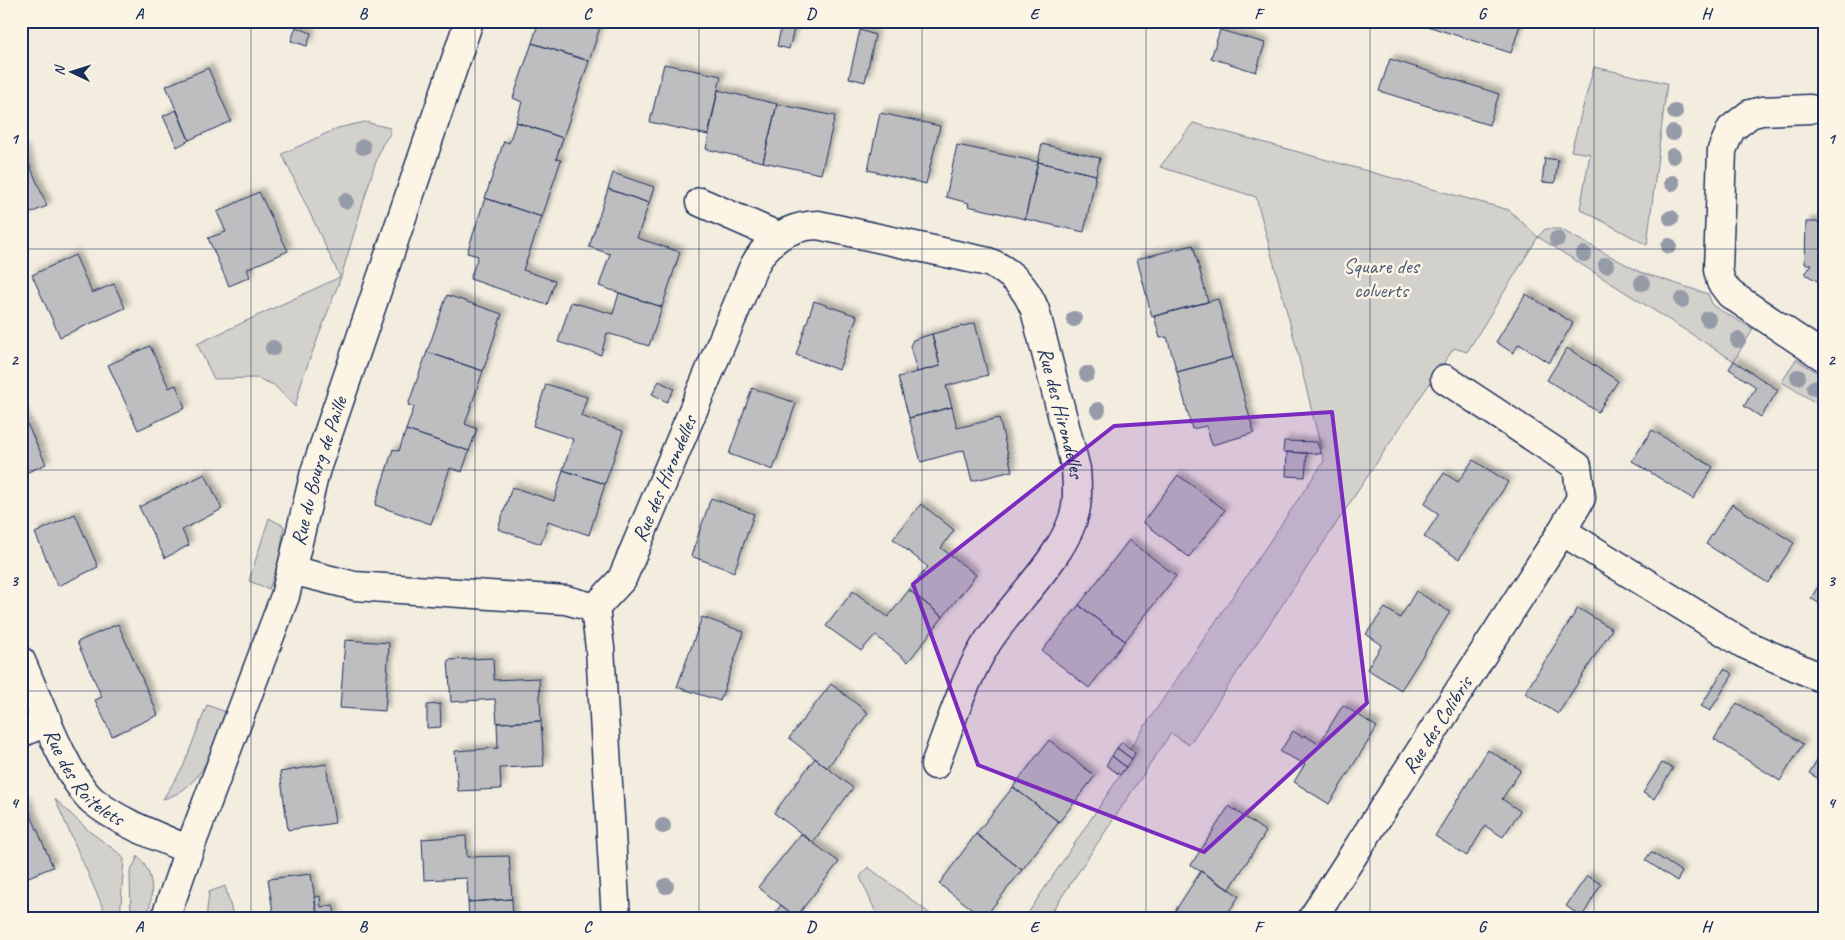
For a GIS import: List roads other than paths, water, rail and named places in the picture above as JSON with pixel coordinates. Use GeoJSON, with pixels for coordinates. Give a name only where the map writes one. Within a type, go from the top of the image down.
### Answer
{"type":"FeatureCollection","features":[{"type":"Feature","properties":{"kind":"street","name":"Rue du Bourg de Paille"},"geometry":{"type":"LineString","coordinates":[[165,919],[189,850],[285,596],[315,472],[469,21]]}},
{"type":"Feature","properties":{"kind":"street"},"geometry":{"type":"LineString","coordinates":[[1810,110],[1762,111],[1744,117],[1731,128],[1722,150],[1718,270],[1721,282],[1730,294],[1824,357]]}},
{"type":"Feature","properties":{"kind":"street"},"geometry":{"type":"LineString","coordinates":[[700,202],[778,236]]}},
{"type":"Feature","properties":{"kind":"street","name":"Rue des Hirondelles"},"geometry":{"type":"LineString","coordinates":[[595,608],[622,579],[753,268],[767,245],[778,236],[804,226],[818,225],[988,262],[1012,275],[1030,296],[1076,469],[1078,489],[1076,508],[1069,529],[1058,548],[986,644],[972,669],[935,765]]}},
{"type":"Feature","properties":{"kind":"street","name":"Rue des Colibris"},"geometry":{"type":"LineString","coordinates":[[1312,919],[1562,531],[1581,498],[1577,466],[1445,379]]}},
{"type":"Feature","properties":{"kind":"street"},"geometry":{"type":"LineString","coordinates":[[1562,531],[1744,644],[1824,679]]}},
{"type":"Feature","properties":{"kind":"street"},"geometry":{"type":"LineString","coordinates":[[291,570],[354,586],[566,600],[595,608],[600,648],[616,919]]}},
{"type":"Feature","properties":{"kind":"street","name":"Rue des Roitelets"},"geometry":{"type":"LineString","coordinates":[[21,661],[73,775],[93,801],[138,828],[189,850]]}},
{"type":"Feature","properties":{"kind":"street"},"geometry":{"type":"LineString","coordinates":[[21,733],[48,721]]}},
{"type":"Feature","properties":{"kind":"park label","name":"Square des colverts"},"geometry":{"type":"Point","coordinates":[1381,278]}}]}
